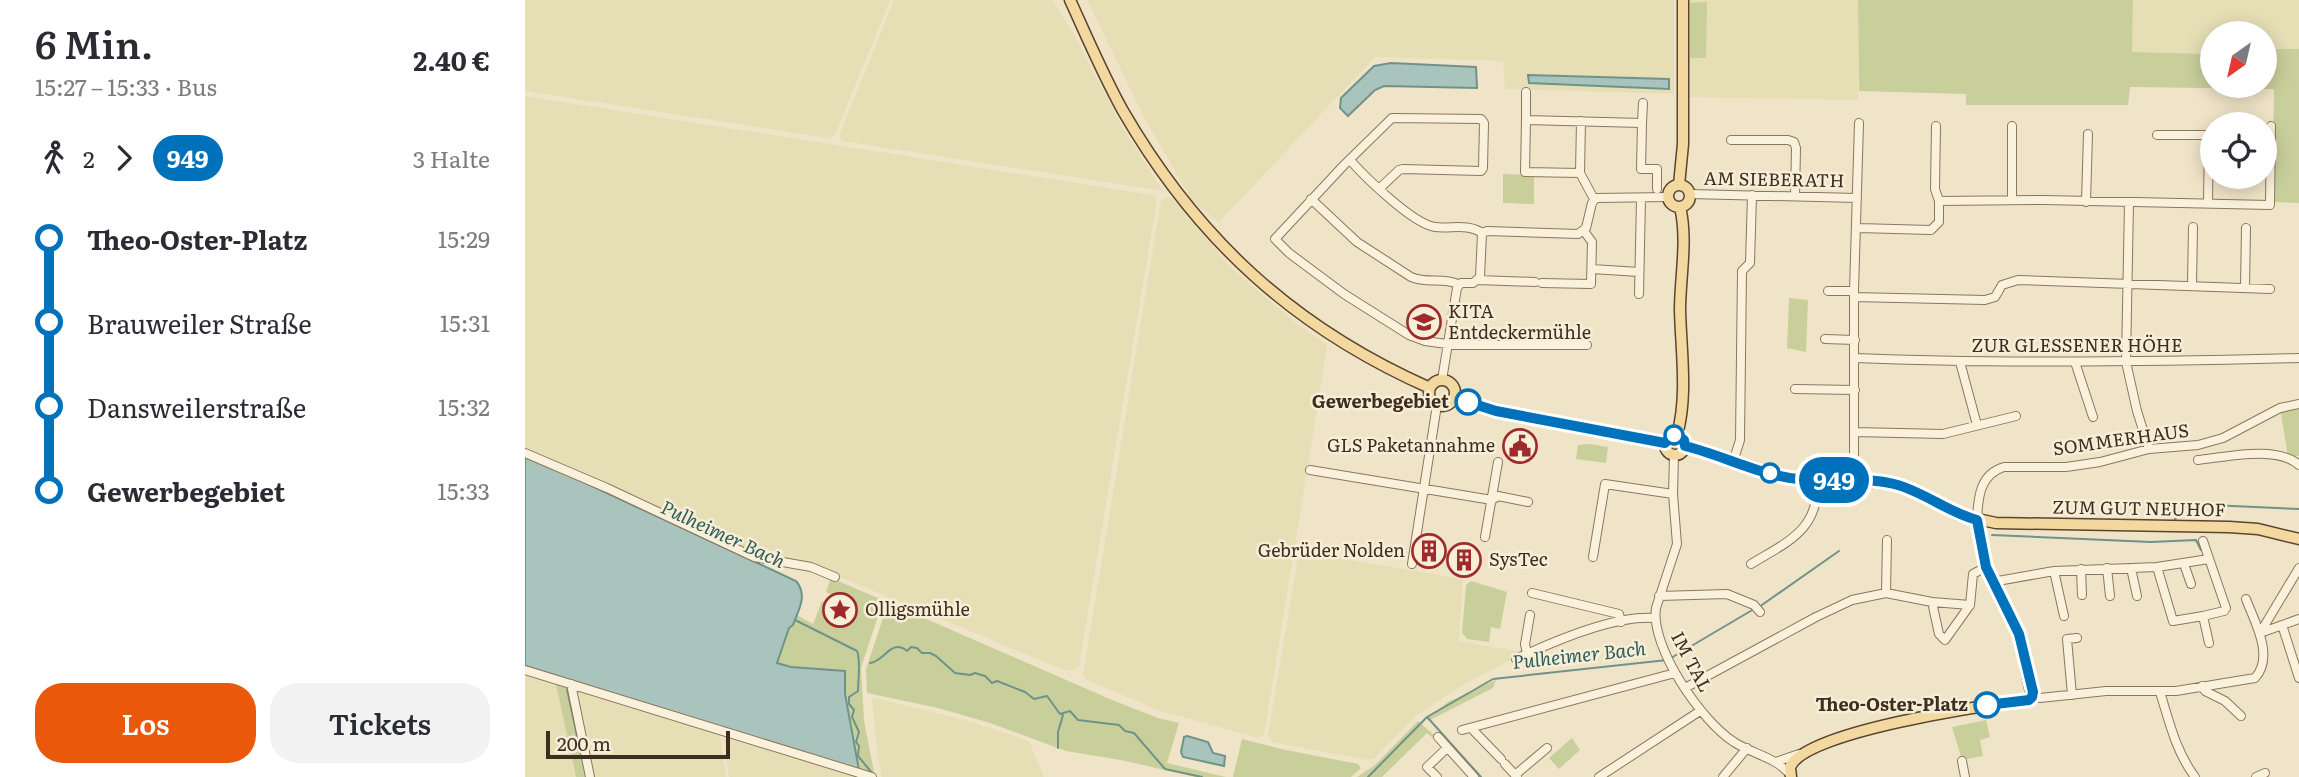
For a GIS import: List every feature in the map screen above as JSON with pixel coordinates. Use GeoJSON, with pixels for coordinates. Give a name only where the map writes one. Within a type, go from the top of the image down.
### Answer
{"type":"FeatureCollection","features":[{"type":"Feature","properties":{"kind":"main road"},"geometry":{"type":"LineString","coordinates":[[1070,0],[1123,110],[1177,195],[1214,238],[1270,290],[1340,342],[1377,364],[1430,388]]}},
{"type":"Feature","properties":{"kind":"main road"},"geometry":{"type":"LineString","coordinates":[[1679,185],[1683,144],[1683,0]]}},
{"type":"Feature","properties":{"kind":"main road"},"geometry":{"type":"LineString","coordinates":[[1679,185],[1685,187],[1690,194],[1688,201],[1680,207],[1674,206],[1668,197],[1671,188],[1679,185]]}},
{"type":"Feature","properties":{"kind":"main road"},"geometry":{"type":"LineString","coordinates":[[1677,435],[1682,393],[1680,207]]}},
{"type":"Feature","properties":{"kind":"main road"},"geometry":{"type":"LineString","coordinates":[[1442,380],[1454,388],[1454,397],[1445,405],[1437,405],[1430,398],[1430,388],[1433,383],[1442,380]]}},
{"type":"Feature","properties":{"kind":"main road"},"geometry":{"type":"LineString","coordinates":[[1454,397],[1496,411],[1665,443]]}},
{"type":"Feature","properties":{"kind":"main road"},"geometry":{"type":"LineString","coordinates":[[1677,435],[1684,440],[1685,446],[1680,454],[1674,455],[1666,449],[1665,443],[1671,436],[1677,435]]}},
{"type":"Feature","properties":{"kind":"main road","name":"ZUM GUT NEUHOF"},"geometry":{"type":"LineString","coordinates":[[1685,446],[1785,477],[1894,484],[1959,515],[1977,520],[2024,525],[2229,527],[2258,529],[2299,539]]}},
{"type":"Feature","properties":{"kind":"main road"},"geometry":{"type":"LineString","coordinates":[[1791,776],[1791,763],[1799,754],[1898,722],[1943,712],[2029,700],[2032,697],[2019,634],[1986,567],[1977,520]]}},
{"type":"Feature","properties":{"kind":"street"},"geometry":{"type":"LineString","coordinates":[[1526,92],[1525,172],[1580,173]]}},
{"type":"Feature","properties":{"kind":"street"},"geometry":{"type":"LineString","coordinates":[[1643,103],[1641,169],[1657,169],[1657,189]]}},
{"type":"Feature","properties":{"kind":"street"},"geometry":{"type":"LineString","coordinates":[[1379,189],[1403,169],[1481,171],[1485,123],[1481,119],[1392,118],[1275,239],[1328,282],[1409,335],[1447,344],[1587,345]]}},
{"type":"Feature","properties":{"kind":"street"},"geometry":{"type":"LineString","coordinates":[[1526,120],[1642,123]]}},
{"type":"Feature","properties":{"kind":"street"},"geometry":{"type":"LineString","coordinates":[[1482,233],[1578,234],[1584,231],[1594,200],[1580,173],[1581,121]]}},
{"type":"Feature","properties":{"kind":"street"},"geometry":{"type":"LineString","coordinates":[[1854,480],[1854,294],[1859,123]]}},
{"type":"Feature","properties":{"kind":"street"},"geometry":{"type":"LineString","coordinates":[[1858,228],[1935,228],[1939,222],[1939,201],[1935,189],[1936,126]]}},
{"type":"Feature","properties":{"kind":"street"},"geometry":{"type":"LineString","coordinates":[[2012,126],[2012,200]]}},
{"type":"Feature","properties":{"kind":"street"},"geometry":{"type":"LineString","coordinates":[[2086,202],[2088,134]]}},
{"type":"Feature","properties":{"kind":"street"},"geometry":{"type":"LineString","coordinates":[[2157,135],[2200,135]]}},
{"type":"Feature","properties":{"kind":"street"},"geometry":{"type":"LineString","coordinates":[[1731,140],[1794,142],[1795,196]]}},
{"type":"Feature","properties":{"kind":"street"},"geometry":{"type":"LineString","coordinates":[[1350,160],[1393,202],[1430,226],[1475,228],[1482,233]]}},
{"type":"Feature","properties":{"kind":"street"},"geometry":{"type":"LineString","coordinates":[[2208,203],[2209,189]]}},
{"type":"Feature","properties":{"kind":"street"},"geometry":{"type":"LineString","coordinates":[[1939,201],[2270,205],[2270,189]]}},
{"type":"Feature","properties":{"kind":"street","name":"AM SIEBERATH"},"geometry":{"type":"LineString","coordinates":[[1690,194],[1857,198]]}},
{"type":"Feature","properties":{"kind":"street"},"geometry":{"type":"LineString","coordinates":[[1733,462],[1740,440],[1742,271],[1750,262],[1752,195]]}},
{"type":"Feature","properties":{"kind":"street"},"geometry":{"type":"LineString","coordinates":[[1594,200],[1668,197]]}},
{"type":"Feature","properties":{"kind":"street"},"geometry":{"type":"LineString","coordinates":[[1311,199],[1357,242],[1420,280],[1446,280],[1458,284],[1478,280],[1591,284],[1592,242],[1584,231]]}},
{"type":"Feature","properties":{"kind":"street"},"geometry":{"type":"LineString","coordinates":[[1639,294],[1641,199]]}},
{"type":"Feature","properties":{"kind":"street"},"geometry":{"type":"LineString","coordinates":[[2129,203],[2126,362],[2149,449]]}},
{"type":"Feature","properties":{"kind":"street"},"geometry":{"type":"LineString","coordinates":[[2192,285],[2193,227]]}},
{"type":"Feature","properties":{"kind":"street"},"geometry":{"type":"LineString","coordinates":[[2245,287],[2246,228]]}},
{"type":"Feature","properties":{"kind":"street"},"geometry":{"type":"LineString","coordinates":[[1478,280],[1482,233]]}},
{"type":"Feature","properties":{"kind":"street"},"geometry":{"type":"LineString","coordinates":[[1592,269],[1639,272]]}},
{"type":"Feature","properties":{"kind":"street"},"geometry":{"type":"LineString","coordinates":[[1828,291],[1985,300],[1995,297],[2002,285],[2018,279],[2270,289]]}},
{"type":"Feature","properties":{"kind":"street"},"geometry":{"type":"LineString","coordinates":[[1442,380],[1458,284]]}},
{"type":"Feature","properties":{"kind":"street"},"geometry":{"type":"LineString","coordinates":[[1825,339],[1855,340]]}},
{"type":"Feature","properties":{"kind":"street","name":"ZUR GLESSENER HÖHE"},"geometry":{"type":"LineString","coordinates":[[1856,358],[1960,362],[2126,362],[2299,358]]}},
{"type":"Feature","properties":{"kind":"street"},"geometry":{"type":"LineString","coordinates":[[1960,362],[1977,425]]}},
{"type":"Feature","properties":{"kind":"street"},"geometry":{"type":"LineString","coordinates":[[2075,362],[2093,417]]}},
{"type":"Feature","properties":{"kind":"street"},"geometry":{"type":"LineString","coordinates":[[1795,389],[1855,390]]}},
{"type":"Feature","properties":{"kind":"street","name":"SOMMERHAUS"},"geometry":{"type":"LineString","coordinates":[[1977,520],[1982,486],[1994,470],[2004,467],[2066,467],[2149,449],[2198,445],[2223,438],[2280,408],[2299,404]]}},
{"type":"Feature","properties":{"kind":"street"},"geometry":{"type":"LineString","coordinates":[[1412,564],[1437,405]]}},
{"type":"Feature","properties":{"kind":"street"},"geometry":{"type":"LineString","coordinates":[[1855,432],[1944,434],[2016,416]]}},
{"type":"Feature","properties":{"kind":"street"},"geometry":{"type":"LineString","coordinates":[[525,453],[754,557],[811,567],[835,577]]}},
{"type":"Feature","properties":{"kind":"street"},"geometry":{"type":"LineString","coordinates":[[2198,460],[2271,453],[2293,459],[2299,464]]}},
{"type":"Feature","properties":{"kind":"street","name":"IM TAL"},"geometry":{"type":"LineString","coordinates":[[1674,455],[1672,494],[1677,544],[1654,618],[1675,673],[1700,711],[1734,742],[1776,762],[1791,776]]}},
{"type":"Feature","properties":{"kind":"street"},"geometry":{"type":"LineString","coordinates":[[1485,537],[1498,462]]}},
{"type":"Feature","properties":{"kind":"street"},"geometry":{"type":"LineString","coordinates":[[1310,470],[1424,491],[1492,500],[1499,496],[1528,502]]}},
{"type":"Feature","properties":{"kind":"street"},"geometry":{"type":"LineString","coordinates":[[1751,564],[1789,540],[1808,524],[1815,511],[1817,480]]}},
{"type":"Feature","properties":{"kind":"street"},"geometry":{"type":"LineString","coordinates":[[1593,557],[1605,484],[1672,494]]}},
{"type":"Feature","properties":{"kind":"street"},"geometry":{"type":"LineString","coordinates":[[1886,593],[1887,540]]}},
{"type":"Feature","properties":{"kind":"street"},"geometry":{"type":"LineString","coordinates":[[2157,567],[2173,621],[2225,609],[2203,541]]}},
{"type":"Feature","properties":{"kind":"street"},"geometry":{"type":"LineString","coordinates":[[1992,582],[2054,571],[2157,567],[2209,559]]}},
{"type":"Feature","properties":{"kind":"street"},"geometry":{"type":"LineString","coordinates":[[2184,564],[2191,584]]}},
{"type":"Feature","properties":{"kind":"street"},"geometry":{"type":"LineString","coordinates":[[1932,602],[1939,634],[1945,640],[1970,605],[1973,574],[1986,567]]}},
{"type":"Feature","properties":{"kind":"street"},"geometry":{"type":"LineString","coordinates":[[2107,568],[2110,596]]}},
{"type":"Feature","properties":{"kind":"street"},"geometry":{"type":"LineString","coordinates":[[2131,568],[2137,596]]}},
{"type":"Feature","properties":{"kind":"street"},"geometry":{"type":"LineString","coordinates":[[2260,635],[2299,568]]}},
{"type":"Feature","properties":{"kind":"street"},"geometry":{"type":"LineString","coordinates":[[2081,569],[2082,595]]}},
{"type":"Feature","properties":{"kind":"street"},"geometry":{"type":"LineString","coordinates":[[2054,571],[2064,616]]}},
{"type":"Feature","properties":{"kind":"street"},"geometry":{"type":"LineString","coordinates":[[1532,593],[1619,614],[1621,622]]}},
{"type":"Feature","properties":{"kind":"street"},"geometry":{"type":"LineString","coordinates":[[1685,688],[1852,600],[1886,593],[1932,602],[1970,605]]}},
{"type":"Feature","properties":{"kind":"street"},"geometry":{"type":"LineString","coordinates":[[1659,596],[1727,594],[1757,608]]}},
{"type":"Feature","properties":{"kind":"street"},"geometry":{"type":"LineString","coordinates":[[2032,697],[2115,691],[2160,692],[2255,678],[2264,659],[2260,635],[2246,599]]}},
{"type":"Feature","properties":{"kind":"street"},"geometry":{"type":"LineString","coordinates":[[1527,654],[1525,644],[1530,615]]}},
{"type":"Feature","properties":{"kind":"street"},"geometry":{"type":"LineString","coordinates":[[2203,616],[2209,643]]}},
{"type":"Feature","properties":{"kind":"street"},"geometry":{"type":"LineString","coordinates":[[1516,659],[1588,631],[1640,617],[1654,618]]}},
{"type":"Feature","properties":{"kind":"street"},"geometry":{"type":"LineString","coordinates":[[2260,635],[2299,619]]}},
{"type":"Feature","properties":{"kind":"street"},"geometry":{"type":"LineString","coordinates":[[2282,625],[2299,678]]}},
{"type":"Feature","properties":{"kind":"street"},"geometry":{"type":"LineString","coordinates":[[2072,695],[2067,639],[2077,638]]}},
{"type":"Feature","properties":{"kind":"street"},"geometry":{"type":"LineString","coordinates":[[525,670],[870,776]]}},
{"type":"Feature","properties":{"kind":"street"},"geometry":{"type":"LineString","coordinates":[[1547,748],[1516,776],[1467,729],[1675,673]]}},
{"type":"Feature","properties":{"kind":"street"},"geometry":{"type":"LineString","coordinates":[[571,684],[590,777]]}},
{"type":"Feature","properties":{"kind":"street"},"geometry":{"type":"LineString","coordinates":[[2202,686],[2205,691],[2225,701],[2241,716]]}},
{"type":"Feature","properties":{"kind":"street"},"geometry":{"type":"LineString","coordinates":[[2160,692],[2172,734],[2195,777]]}},
{"type":"Feature","properties":{"kind":"street"},"geometry":{"type":"LineString","coordinates":[[1599,777],[1700,711]]}},
{"type":"Feature","properties":{"kind":"street"},"geometry":{"type":"LineString","coordinates":[[1438,737],[1474,777]]}},
{"type":"Feature","properties":{"kind":"street"},"geometry":{"type":"LineString","coordinates":[[1437,777],[1427,767],[1447,747]]}},
{"type":"Feature","properties":{"kind":"street"},"geometry":{"type":"LineString","coordinates":[[1723,777],[1747,748]]}},
{"type":"Feature","properties":{"kind":"street"},"geometry":{"type":"LineString","coordinates":[[1776,762],[1799,754]]}},
{"type":"Feature","properties":{"kind":"street"},"geometry":{"type":"LineString","coordinates":[[1962,761],[1965,777]]}},
{"type":"Feature","properties":{"kind":"street"},"geometry":{"type":"LineString","coordinates":[[2256,777],[2265,773]]}},
{"type":"Feature","properties":{"kind":"shaded area"},"geometry":{"type":"Polygon","coordinates":[[[525,0],[890,0],[835,135],[828,138],[525,91],[525,0]]]}},
{"type":"Feature","properties":{"kind":"shaded area"},"geometry":{"type":"Polygon","coordinates":[[[894,0],[1052,0],[1071,29],[1121,125],[1163,191],[842,141],[839,136],[894,0]]]}},
{"type":"Feature","properties":{"kind":"shaded area"},"geometry":{"type":"Polygon","coordinates":[[[1087,0],[1674,0],[1674,94],[1505,89],[1503,61],[1375,57],[1219,222],[1193,202],[1144,117],[1087,0]]]}},
{"type":"Feature","properties":{"kind":"shaded area"},"geometry":{"type":"Polygon","coordinates":[[[1687,0],[1858,0],[1858,100],[1687,97],[1687,0]]]}},
{"type":"Feature","properties":{"kind":"shaded area"},"geometry":{"type":"Polygon","coordinates":[[[2133,0],[2299,0],[2299,49],[2277,49],[2277,21],[2200,21],[2200,54],[2132,52],[2133,0]]]}},
{"type":"Feature","properties":{"kind":"shaded area"},"geometry":{"type":"Polygon","coordinates":[[[525,96],[1153,195],[1157,200],[1079,667],[1070,671],[1061,669],[807,563],[756,555],[525,451],[525,96]]]}},
{"type":"Feature","properties":{"kind":"shaded area"},"geometry":{"type":"Polygon","coordinates":[[[1166,197],[1172,198],[1230,267],[1297,324],[1326,344],[1327,348],[1264,735],[1259,738],[1160,711],[1087,680],[1083,674],[1161,201],[1166,197]]]}},
{"type":"Feature","properties":{"kind":"shaded area"},"geometry":{"type":"Polygon","coordinates":[[[1303,552],[1463,579],[1459,641],[1525,653],[1469,681],[1417,715],[1375,758],[1367,760],[1272,742],[1268,736],[1298,556],[1303,552]]]}},
{"type":"Feature","properties":{"kind":"shaded area"},"geometry":{"type":"Polygon","coordinates":[[[525,671],[555,680],[576,777],[525,777],[525,671]]]}},
{"type":"Feature","properties":{"kind":"shaded area"},"geometry":{"type":"Polygon","coordinates":[[[578,688],[715,730],[720,736],[726,777],[593,777],[574,691],[578,688]]]}},
{"type":"Feature","properties":{"kind":"shaded area"},"geometry":{"type":"Polygon","coordinates":[[[872,698],[938,713],[1029,741],[1044,777],[882,777],[872,698]]]}},
{"type":"Feature","properties":{"kind":"shaded area"},"geometry":{"type":"Polygon","coordinates":[[[728,734],[862,777],[729,777],[724,737],[728,734]]]}},
{"type":"Feature","properties":{"kind":"green space"},"geometry":{"type":"Polygon","coordinates":[[[1858,0],[2133,0],[2132,52],[2200,54],[2200,88],[2130,87],[2128,105],[1966,105],[1966,94],[1859,91],[1858,0]]]}},
{"type":"Feature","properties":{"kind":"green space"},"geometry":{"type":"Polygon","coordinates":[[[1707,2],[1706,58],[1690,58],[1690,3],[1707,2]]]}},
{"type":"Feature","properties":{"kind":"green space"},"geometry":{"type":"Polygon","coordinates":[[[2277,49],[2299,49],[2299,203],[2272,202],[2272,189],[2277,189],[2277,112],[2274,112],[2274,98],[2277,98],[2277,49]]]}},
{"type":"Feature","properties":{"kind":"green space"},"geometry":{"type":"Polygon","coordinates":[[[1503,174],[1534,175],[1534,204],[1503,203],[1503,174]]]}},
{"type":"Feature","properties":{"kind":"green space"},"geometry":{"type":"Polygon","coordinates":[[[1789,298],[1808,300],[1806,352],[1787,348],[1789,298]]]}},
{"type":"Feature","properties":{"kind":"green space"},"geometry":{"type":"Polygon","coordinates":[[[2299,404],[2299,456],[2288,457],[2280,408],[2299,404]]]}},
{"type":"Feature","properties":{"kind":"green space"},"geometry":{"type":"Polygon","coordinates":[[[1578,445],[1608,447],[1606,463],[1576,459],[1578,445]]]}},
{"type":"Feature","properties":{"kind":"green space"},"geometry":{"type":"Polygon","coordinates":[[[525,464],[796,581],[802,594],[797,615],[813,624],[822,601],[839,608],[842,599],[826,592],[831,578],[880,599],[882,604],[861,668],[864,721],[874,772],[859,770],[845,694],[845,671],[791,667],[707,640],[525,464]]]}},
{"type":"Feature","properties":{"kind":"green space"},"geometry":{"type":"Polygon","coordinates":[[[1471,581],[1507,592],[1500,629],[1491,627],[1489,642],[1467,639],[1462,633],[1466,585],[1471,581]]]}},
{"type":"Feature","properties":{"kind":"green space"},"geometry":{"type":"Polygon","coordinates":[[[892,604],[1112,700],[1179,723],[1167,763],[1226,777],[1195,777],[1066,751],[990,723],[938,708],[867,693],[866,669],[887,606],[892,604]]]}},
{"type":"Feature","properties":{"kind":"green space"},"geometry":{"type":"Polygon","coordinates":[[[555,680],[568,685],[588,777],[576,777],[555,680]]]}},
{"type":"Feature","properties":{"kind":"green space"},"geometry":{"type":"Polygon","coordinates":[[[1496,680],[1493,688],[1428,721],[1427,719],[1448,702],[1496,680]]]}},
{"type":"Feature","properties":{"kind":"green space"},"geometry":{"type":"Polygon","coordinates":[[[1986,720],[1990,737],[1980,740],[1983,756],[1962,760],[1952,727],[1986,720]]]}},
{"type":"Feature","properties":{"kind":"green space"},"geometry":{"type":"Polygon","coordinates":[[[1418,721],[1436,737],[1434,739],[1427,733],[1382,777],[1357,777],[1375,765],[1418,721]]]}},
{"type":"Feature","properties":{"kind":"green space"},"geometry":{"type":"Polygon","coordinates":[[[1572,738],[1580,750],[1559,769],[1549,758],[1572,738]]]}},
{"type":"Feature","properties":{"kind":"green space"},"geometry":{"type":"Polygon","coordinates":[[[1242,739],[1358,764],[1361,768],[1351,777],[1233,777],[1242,739]]]}},
{"type":"Feature","properties":{"kind":"water"},"geometry":{"type":"Polygon","coordinates":[[[1391,63],[1476,67],[1477,88],[1384,86],[1375,90],[1348,116],[1340,108],[1341,98],[1374,66],[1391,63]]]}},
{"type":"Feature","properties":{"kind":"water"},"geometry":{"type":"Polygon","coordinates":[[[1528,75],[1669,79],[1669,89],[1529,83],[1528,75]]]}},
{"type":"Feature","properties":{"kind":"water"},"geometry":{"type":"Polygon","coordinates":[[[525,455],[796,581],[800,586],[801,602],[777,663],[791,667],[845,671],[845,694],[859,770],[525,666],[525,455]]]}},
{"type":"Feature","properties":{"kind":"water"},"geometry":{"type":"Polygon","coordinates":[[[1184,737],[1208,742],[1213,753],[1225,756],[1224,766],[1183,757],[1181,752],[1184,737]]]}},
{"type":"Feature","properties":{"kind":"waterway","name":"Pulheimer Bach"},"geometry":{"type":"LineString","coordinates":[[2175,519],[2188,504],[2299,509]]}},
{"type":"Feature","properties":{"kind":"waterway","name":"Pulheimer Bach"},"geometry":{"type":"LineString","coordinates":[[1992,535],[2151,542],[2196,540],[2201,550]]}},
{"type":"Feature","properties":{"kind":"waterway","name":"Pulheimer Bach"},"geometry":{"type":"LineString","coordinates":[[1759,607],[1839,551]]}},
{"type":"Feature","properties":{"kind":"waterway","name":"Pulheimer Bach"},"geometry":{"type":"LineString","coordinates":[[1671,658],[1754,609]]}},
{"type":"Feature","properties":{"kind":"waterway"},"geometry":{"type":"LineString","coordinates":[[795,620],[857,651],[858,691],[849,697],[849,704],[854,710],[852,717],[859,732],[856,742],[859,746],[858,756],[872,773]]}},
{"type":"Feature","properties":{"kind":"waterway","name":"Pulheimer Bach"},"geometry":{"type":"LineString","coordinates":[[870,663],[897,647],[907,651],[911,647],[917,648],[922,653],[936,656],[955,673],[985,676],[992,683],[997,681],[1025,692],[1034,699],[1047,696],[1060,714],[1070,711],[1078,720],[1119,725],[1125,731],[1134,733],[1165,769],[1202,777]]}},
{"type":"Feature","properties":{"kind":"waterway","name":"Pulheimer Bach"},"geometry":{"type":"LineString","coordinates":[[1368,777],[1427,717],[1493,679],[1667,660]]}},
{"type":"Feature","properties":{"kind":"waterway"},"geometry":{"type":"LineString","coordinates":[[567,689],[582,759]]}},
{"type":"Feature","properties":{"kind":"waterway"},"geometry":{"type":"LineString","coordinates":[[1058,748],[1058,732],[1063,715]]}},
{"type":"Feature","properties":{"kind":"waterway"},"geometry":{"type":"LineString","coordinates":[[1428,718],[1481,777]]}},
{"type":"Feature","properties":{"kind":"bus line","name":"949"},"geometry":{"type":"LineString","coordinates":[[1468,402],[1496,411],[1665,443],[1671,436],[1677,435],[1684,440],[1685,446],[1774,475],[1796,479],[1894,484],[1959,515],[1977,520],[1986,567],[2019,634],[2033,692],[2029,700],[1987,705]]}},
{"type":"Feature","properties":{"kind":"place","name":"KITA Entdeckermühle"},"geometry":{"type":"Point","coordinates":[1424,322]}},
{"type":"Feature","properties":{"kind":"place","name":"Gewerbegebiet"},"geometry":{"type":"Point","coordinates":[1468,402]}},
{"type":"Feature","properties":{"kind":"place","name":"GLS Paketannahme"},"geometry":{"type":"Point","coordinates":[1520,446]}},
{"type":"Feature","properties":{"kind":"place","name":"Gebrüder Nolden"},"geometry":{"type":"Point","coordinates":[1429,551]}},
{"type":"Feature","properties":{"kind":"place","name":"SysTec"},"geometry":{"type":"Point","coordinates":[1464,560]}},
{"type":"Feature","properties":{"kind":"place","name":"Olligsmühle"},"geometry":{"type":"Point","coordinates":[840,610]}},
{"type":"Feature","properties":{"kind":"place","name":"Theo-Oster-Platz"},"geometry":{"type":"Point","coordinates":[1987,705]}}]}
